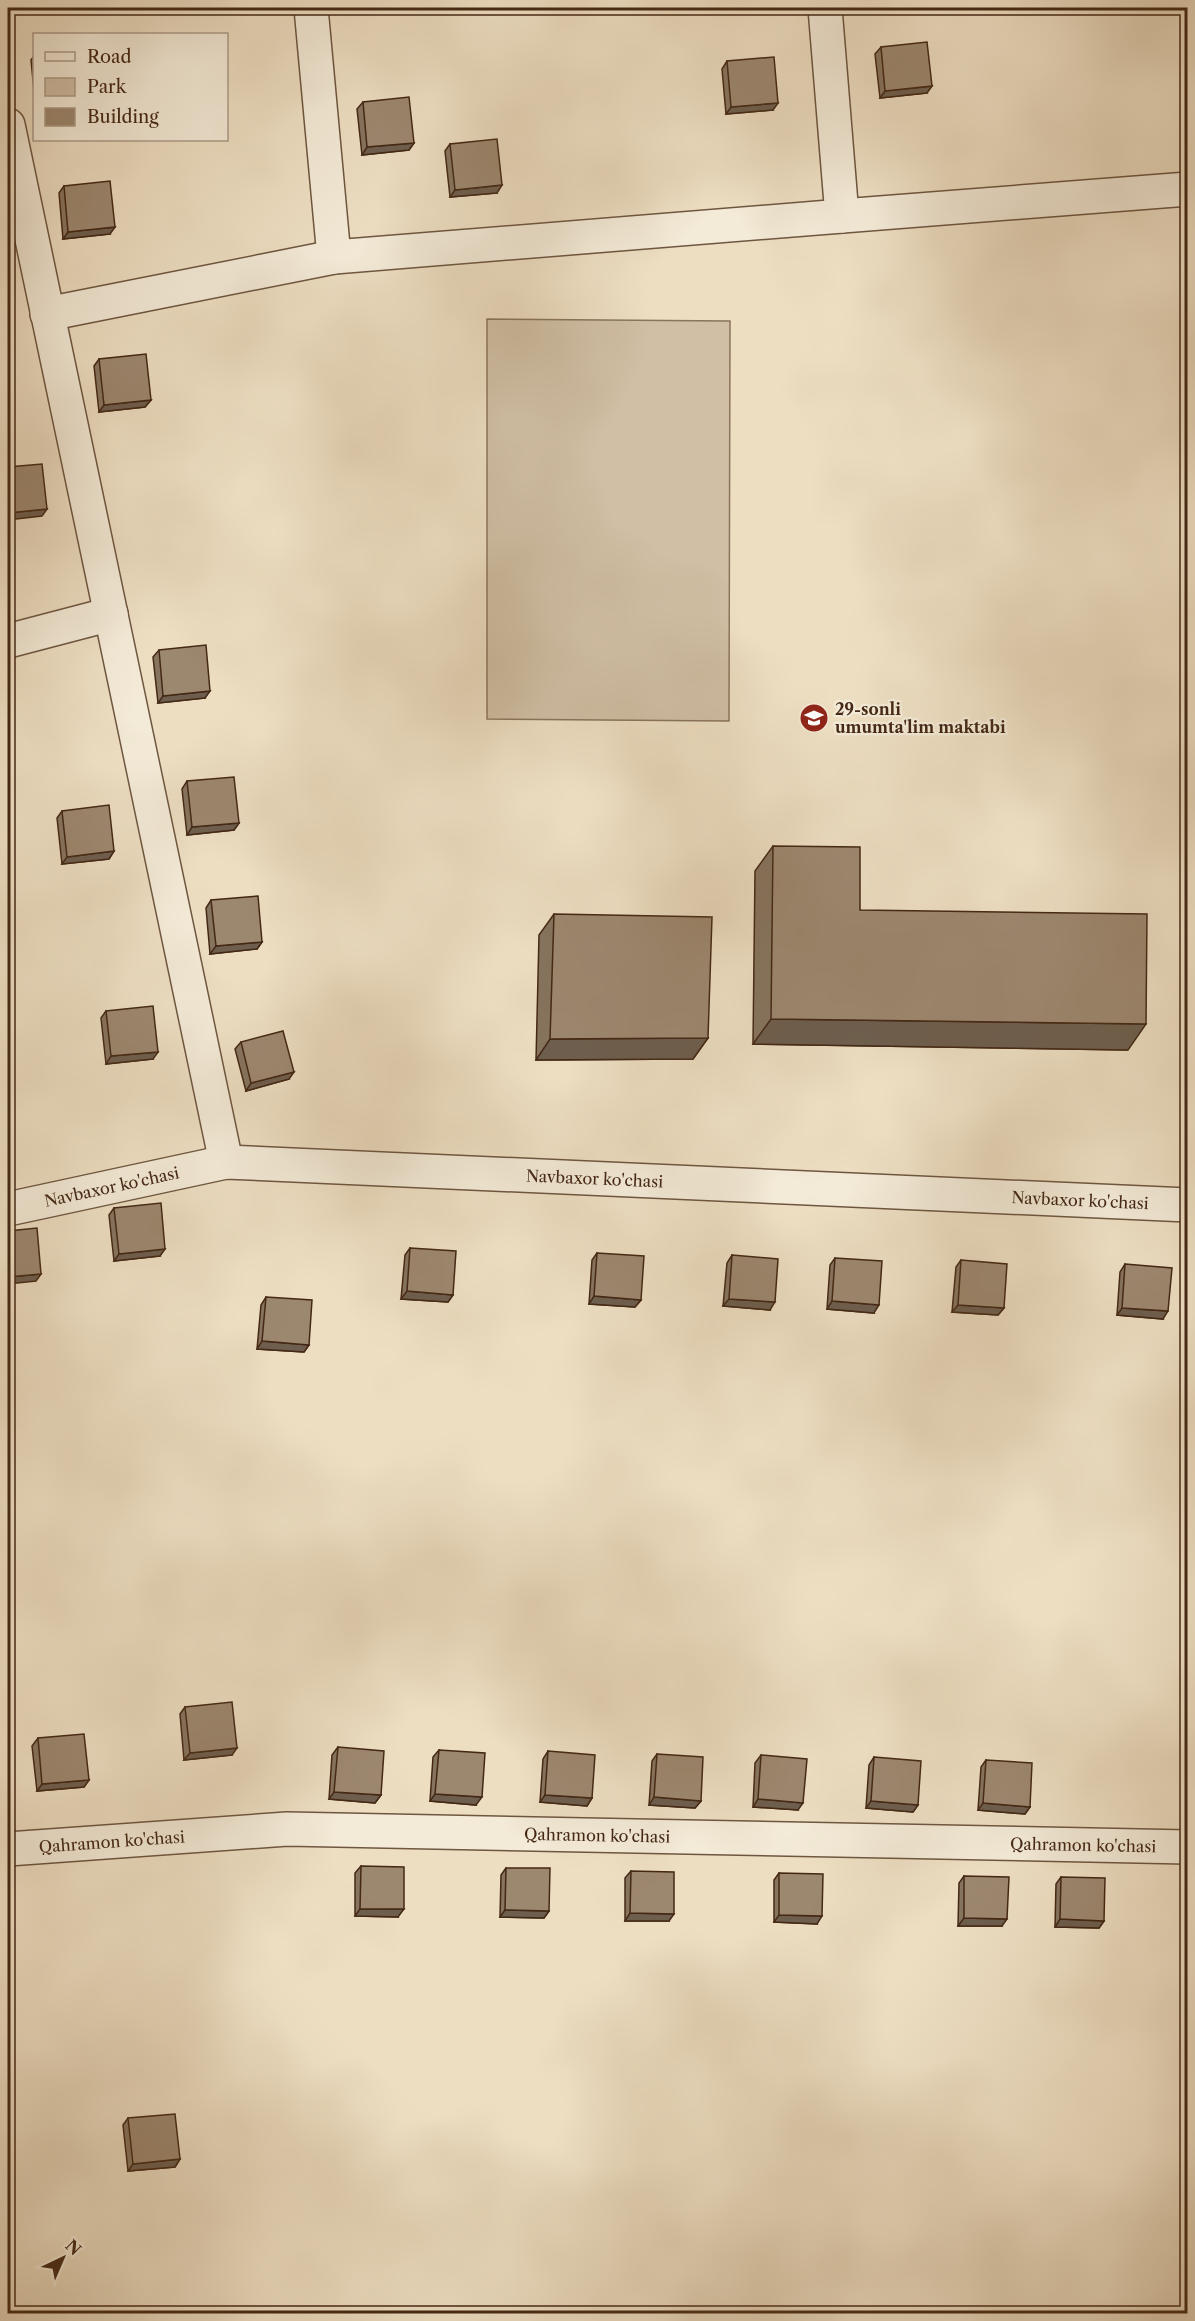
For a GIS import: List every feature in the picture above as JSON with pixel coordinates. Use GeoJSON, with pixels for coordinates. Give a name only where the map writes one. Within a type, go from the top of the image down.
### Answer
{"type":"FeatureCollection","features":[{"type":"Feature","properties":{"kind":"street"},"geometry":{"type":"LineString","coordinates":[[310,8],[334,257]]}},
{"type":"Feature","properties":{"kind":"street"},"geometry":{"type":"LineString","coordinates":[[825,8],[842,216]]}},
{"type":"Feature","properties":{"kind":"street"},"geometry":{"type":"LineString","coordinates":[[8,125],[11,161],[47,314],[226,1162]]}},
{"type":"Feature","properties":{"kind":"street"},"geometry":{"type":"LineString","coordinates":[[47,314],[334,257],[1188,189]]}},
{"type":"Feature","properties":{"kind":"street"},"geometry":{"type":"LineString","coordinates":[[8,641],[111,614]]}},
{"type":"Feature","properties":{"kind":"street","name":"Navbaxor ko'chasi"},"geometry":{"type":"LineString","coordinates":[[8,1209],[226,1162],[1188,1206]]}},
{"type":"Feature","properties":{"kind":"street","name":"Qahramon ko'chasi"},"geometry":{"type":"LineString","coordinates":[[8,1849],[287,1829],[1188,1847]]}},
{"type":"Feature","properties":{"kind":"green space"},"geometry":{"type":"Polygon","coordinates":[[[487,319],[730,321],[729,721],[487,719],[487,319]]]}},
{"type":"Feature","properties":{"kind":"building"},"geometry":{"type":"Polygon","coordinates":[[[927,42],[932,86],[885,91],[881,47],[927,42]]]}},
{"type":"Feature","properties":{"kind":"building"},"geometry":{"type":"Polygon","coordinates":[[[774,57],[778,103],[731,107],[727,61],[774,57]]]}},
{"type":"Feature","properties":{"kind":"building"},"geometry":{"type":"Polygon","coordinates":[[[409,97],[414,143],[367,147],[363,102],[409,97]]]}},
{"type":"Feature","properties":{"kind":"building"},"geometry":{"type":"Polygon","coordinates":[[[497,139],[502,185],[455,190],[450,144],[497,139]]]}},
{"type":"Feature","properties":{"kind":"building"},"geometry":{"type":"Polygon","coordinates":[[[110,181],[115,227],[68,232],[64,186],[110,181]]]}},
{"type":"Feature","properties":{"kind":"building"},"geometry":{"type":"Polygon","coordinates":[[[146,354],[151,400],[104,405],[99,359],[146,354]]]}},
{"type":"Feature","properties":{"kind":"building"},"geometry":{"type":"Polygon","coordinates":[[[42,464],[47,509],[8,513],[8,467],[42,464]]]}},
{"type":"Feature","properties":{"kind":"building"},"geometry":{"type":"Polygon","coordinates":[[[206,645],[210,691],[163,696],[159,650],[206,645]]]}},
{"type":"Feature","properties":{"kind":"building"},"geometry":{"type":"Polygon","coordinates":[[[234,777],[239,823],[192,827],[187,781],[234,777]]]}},
{"type":"Feature","properties":{"kind":"building"},"geometry":{"type":"Polygon","coordinates":[[[109,805],[114,851],[67,857],[62,811],[109,805]]]}},
{"type":"Feature","properties":{"kind":"building"},"geometry":{"type":"Polygon","coordinates":[[[773,846],[860,847],[860,910],[1147,914],[1146,1024],[771,1019],[773,846]]]}},
{"type":"Feature","properties":{"kind":"building"},"geometry":{"type":"Polygon","coordinates":[[[258,896],[262,942],[216,946],[211,900],[258,896]]]}},
{"type":"Feature","properties":{"kind":"building"},"geometry":{"type":"Polygon","coordinates":[[[554,914],[712,917],[708,1038],[550,1039],[554,914]]]}},
{"type":"Feature","properties":{"kind":"building"},"geometry":{"type":"Polygon","coordinates":[[[153,1006],[158,1052],[111,1056],[106,1011],[153,1006]]]}},
{"type":"Feature","properties":{"kind":"building"},"geometry":{"type":"Polygon","coordinates":[[[283,1031],[294,1072],[251,1083],[241,1042],[283,1031]]]}},
{"type":"Feature","properties":{"kind":"building"},"geometry":{"type":"Polygon","coordinates":[[[161,1203],[165,1249],[119,1254],[114,1208],[161,1203]]]}},
{"type":"Feature","properties":{"kind":"building"},"geometry":{"type":"Polygon","coordinates":[[[37,1228],[41,1274],[8,1277],[8,1231],[37,1228]]]}},
{"type":"Feature","properties":{"kind":"building"},"geometry":{"type":"Polygon","coordinates":[[[410,1248],[456,1251],[453,1295],[407,1291],[410,1248]]]}},
{"type":"Feature","properties":{"kind":"building"},"geometry":{"type":"Polygon","coordinates":[[[597,1253],[644,1256],[641,1300],[594,1296],[597,1253]]]}},
{"type":"Feature","properties":{"kind":"building"},"geometry":{"type":"Polygon","coordinates":[[[732,1255],[778,1259],[775,1302],[729,1299],[732,1255]]]}},
{"type":"Feature","properties":{"kind":"building"},"geometry":{"type":"Polygon","coordinates":[[[835,1258],[882,1261],[879,1305],[832,1301],[835,1258]]]}},
{"type":"Feature","properties":{"kind":"building"},"geometry":{"type":"Polygon","coordinates":[[[961,1260],[1007,1264],[1004,1308],[958,1305],[961,1260]]]}},
{"type":"Feature","properties":{"kind":"building"},"geometry":{"type":"Polygon","coordinates":[[[1125,1264],[1172,1268],[1168,1311],[1122,1308],[1125,1264]]]}},
{"type":"Feature","properties":{"kind":"building"},"geometry":{"type":"Polygon","coordinates":[[[266,1297],[312,1300],[309,1345],[262,1341],[266,1297]]]}},
{"type":"Feature","properties":{"kind":"building"},"geometry":{"type":"Polygon","coordinates":[[[232,1702],[237,1748],[190,1753],[185,1707],[232,1702]]]}},
{"type":"Feature","properties":{"kind":"building"},"geometry":{"type":"Polygon","coordinates":[[[84,1734],[89,1780],[42,1784],[38,1738],[84,1734]]]}},
{"type":"Feature","properties":{"kind":"building"},"geometry":{"type":"Polygon","coordinates":[[[338,1747],[384,1751],[381,1795],[334,1792],[338,1747]]]}},
{"type":"Feature","properties":{"kind":"building"},"geometry":{"type":"Polygon","coordinates":[[[439,1750],[485,1753],[482,1797],[435,1794],[439,1750]]]}},
{"type":"Feature","properties":{"kind":"building"},"geometry":{"type":"Polygon","coordinates":[[[548,1751],[595,1755],[592,1798],[545,1795],[548,1751]]]}},
{"type":"Feature","properties":{"kind":"building"},"geometry":{"type":"Polygon","coordinates":[[[657,1754],[703,1757],[701,1801],[654,1797],[657,1754]]]}},
{"type":"Feature","properties":{"kind":"building"},"geometry":{"type":"Polygon","coordinates":[[[761,1755],[807,1759],[803,1803],[758,1799],[761,1755]]]}},
{"type":"Feature","properties":{"kind":"building"},"geometry":{"type":"Polygon","coordinates":[[[874,1757],[921,1761],[918,1805],[871,1801],[874,1757]]]}},
{"type":"Feature","properties":{"kind":"building"},"geometry":{"type":"Polygon","coordinates":[[[986,1760],[1032,1763],[1030,1807],[983,1803],[986,1760]]]}},
{"type":"Feature","properties":{"kind":"building"},"geometry":{"type":"Polygon","coordinates":[[[361,1866],[404,1867],[404,1909],[360,1909],[361,1866]]]}},
{"type":"Feature","properties":{"kind":"building"},"geometry":{"type":"Polygon","coordinates":[[[506,1868],[550,1868],[549,1911],[505,1910],[506,1868]]]}},
{"type":"Feature","properties":{"kind":"building"},"geometry":{"type":"Polygon","coordinates":[[[631,1871],[674,1872],[674,1914],[630,1913],[631,1871]]]}},
{"type":"Feature","properties":{"kind":"building"},"geometry":{"type":"Polygon","coordinates":[[[779,1873],[823,1874],[822,1916],[779,1915],[779,1873]]]}},
{"type":"Feature","properties":{"kind":"building"},"geometry":{"type":"Polygon","coordinates":[[[964,1876],[1009,1877],[1007,1919],[964,1918],[964,1876]]]}},
{"type":"Feature","properties":{"kind":"building"},"geometry":{"type":"Polygon","coordinates":[[[1061,1877],[1105,1878],[1104,1921],[1060,1919],[1061,1877]]]}},
{"type":"Feature","properties":{"kind":"building"},"geometry":{"type":"Polygon","coordinates":[[[175,2114],[180,2159],[133,2164],[128,2118],[175,2114]]]}},
{"type":"Feature","properties":{"kind":"place","name":"29-sonli umumta'lim maktabi"},"geometry":{"type":"Point","coordinates":[814,718]}}]}
